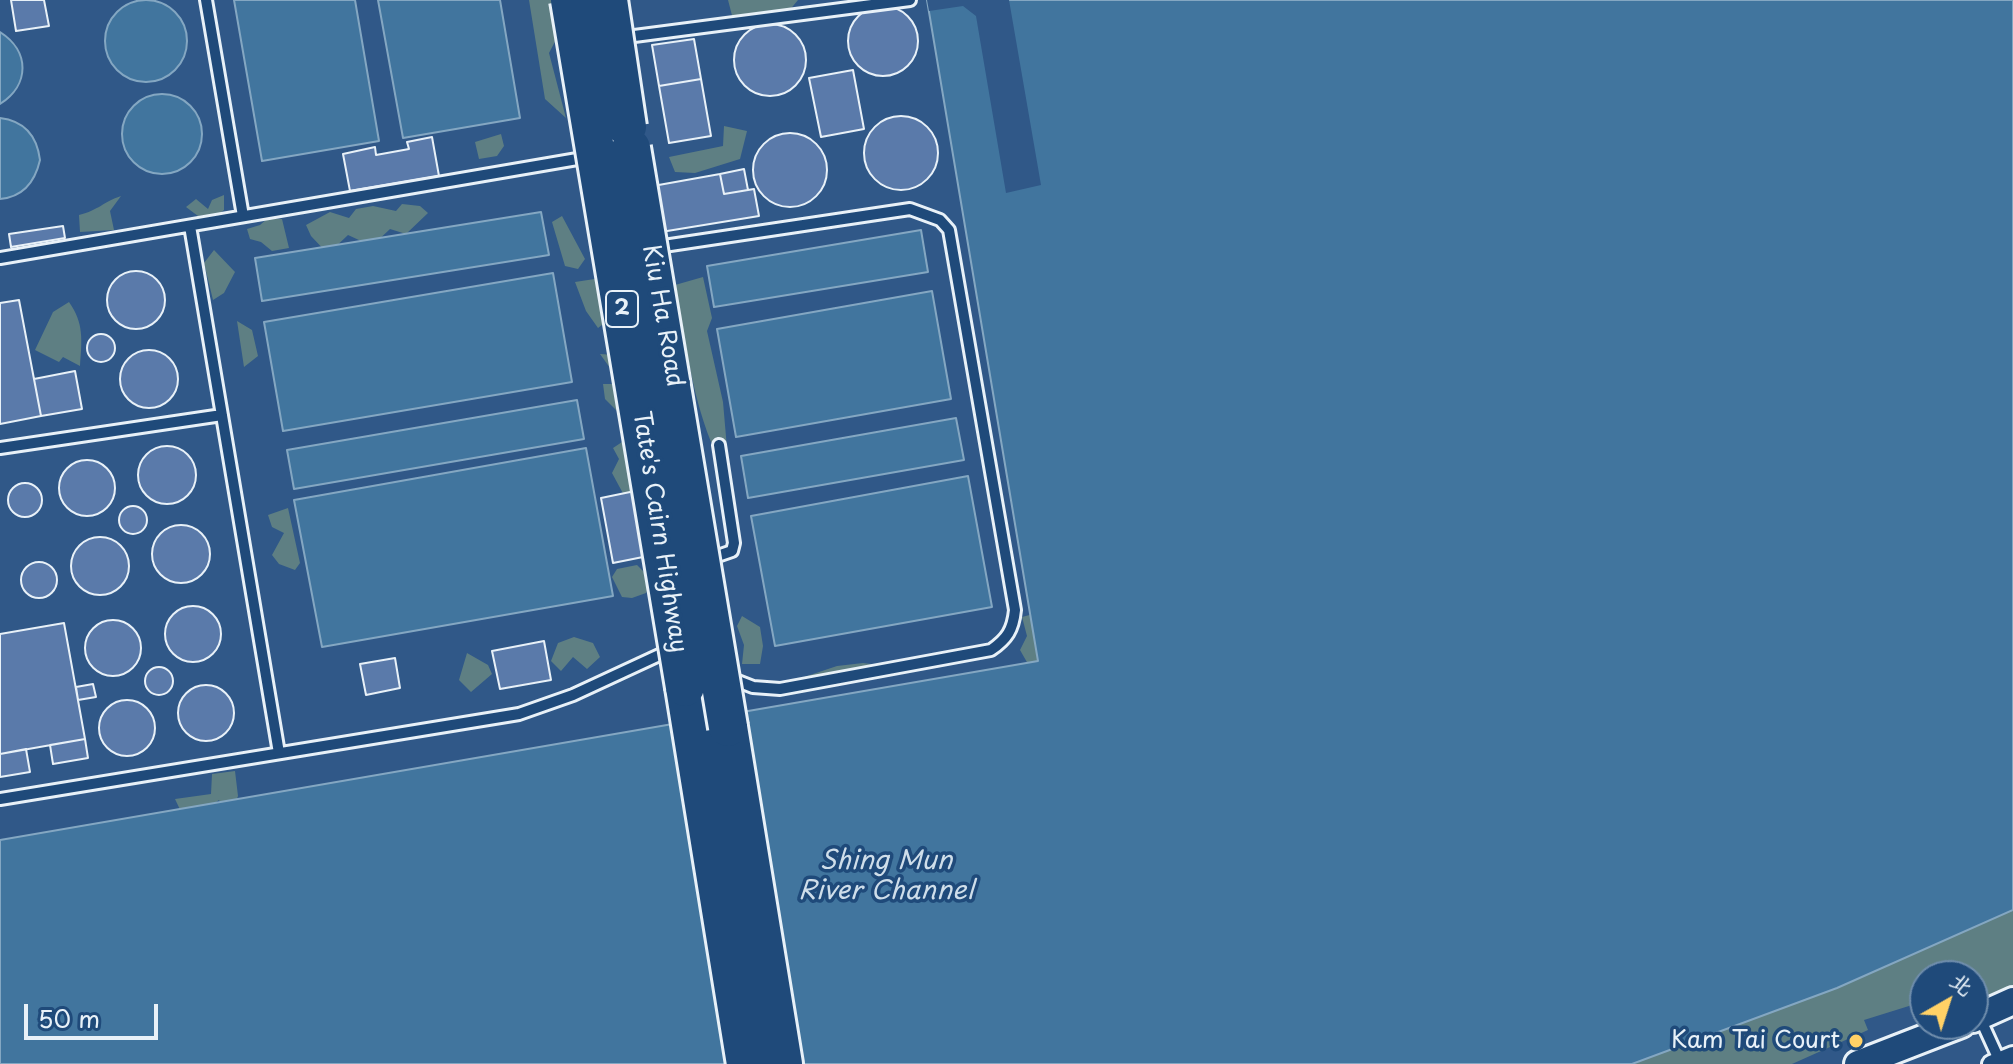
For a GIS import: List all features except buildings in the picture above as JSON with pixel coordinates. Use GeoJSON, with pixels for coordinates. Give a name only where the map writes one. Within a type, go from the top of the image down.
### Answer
{"type":"FeatureCollection","features":[{"type":"Feature","properties":{"kind":"highway","name":"Tate's Cairn Highway"},"geometry":{"type":"LineString","coordinates":[[570,0],[746,1064]]}},
{"type":"Feature","properties":{"kind":"highway","name":"Tate's Cairn Highway"},"geometry":{"type":"LineString","coordinates":[[608,0],[783,1054]]}},
{"type":"Feature","properties":{"kind":"highway"},"geometry":{"type":"LineString","coordinates":[[730,1064],[736,1001]]}},
{"type":"Feature","properties":{"kind":"street"},"geometry":{"type":"LineString","coordinates":[[1989,1012],[2013,1001]]}},
{"type":"Feature","properties":{"kind":"street"},"geometry":{"type":"LineString","coordinates":[[1858,1064],[1920,1040]]}},
{"type":"Feature","properties":{"kind":"lane"},"geometry":{"type":"LineString","coordinates":[[206,0],[243,216]]}},
{"type":"Feature","properties":{"kind":"lane"},"geometry":{"type":"LineString","coordinates":[[597,41],[910,0]]}},
{"type":"Feature","properties":{"kind":"lane"},"geometry":{"type":"LineString","coordinates":[[0,258],[614,153]]}},
{"type":"Feature","properties":{"kind":"lane"},"geometry":{"type":"LineString","coordinates":[[631,251],[910,209],[940,220],[949,230],[1015,610],[1014,626],[1004,641],[991,650],[780,689],[753,687],[730,678],[704,652]]}},
{"type":"Feature","properties":{"kind":"lane"},"geometry":{"type":"LineString","coordinates":[[190,226],[279,753]]}},
{"type":"Feature","properties":{"kind":"lane"},"geometry":{"type":"LineString","coordinates":[[0,448],[222,415]]}},
{"type":"Feature","properties":{"kind":"lane"},"geometry":{"type":"LineString","coordinates":[[684,565],[724,556],[732,551],[734,543],[719,445]]}},
{"type":"Feature","properties":{"kind":"lane"},"geometry":{"type":"LineString","coordinates":[[0,799],[519,714],[573,695],[697,638]]}},
{"type":"Feature","properties":{"kind":"lane"},"geometry":{"type":"LineString","coordinates":[[1986,1040],[2001,1061]]}},
{"type":"Feature","properties":{"kind":"green space"},"geometry":{"type":"Polygon","coordinates":[[[529,0],[554,0],[558,36],[549,53],[566,118],[545,99],[529,0]]]}},
{"type":"Feature","properties":{"kind":"green space"},"geometry":{"type":"Polygon","coordinates":[[[728,0],[798,0],[784,17],[734,23],[728,0]]]}},
{"type":"Feature","properties":{"kind":"green space"},"geometry":{"type":"Polygon","coordinates":[[[724,126],[747,131],[740,159],[695,173],[675,172],[669,157],[723,146],[724,126]]]}},
{"type":"Feature","properties":{"kind":"green space"},"geometry":{"type":"Polygon","coordinates":[[[501,134],[504,146],[497,156],[479,159],[475,142],[501,134]]]}},
{"type":"Feature","properties":{"kind":"green space"},"geometry":{"type":"Polygon","coordinates":[[[224,195],[224,210],[219,214],[198,216],[186,207],[196,199],[208,209],[212,200],[224,195]]]}},
{"type":"Feature","properties":{"kind":"green space"},"geometry":{"type":"Polygon","coordinates":[[[121,196],[110,211],[114,230],[80,232],[79,215],[121,196]]]}},
{"type":"Feature","properties":{"kind":"green space"},"geometry":{"type":"Polygon","coordinates":[[[402,204],[420,206],[428,213],[406,234],[390,229],[372,246],[348,235],[328,254],[311,236],[306,225],[330,212],[349,218],[356,209],[373,206],[396,211],[402,204]]]}},
{"type":"Feature","properties":{"kind":"green space"},"geometry":{"type":"Polygon","coordinates":[[[562,216],[585,259],[578,269],[565,266],[552,222],[562,216]]]}},
{"type":"Feature","properties":{"kind":"green space"},"geometry":{"type":"Polygon","coordinates":[[[268,218],[282,219],[289,248],[272,251],[261,242],[250,239],[247,229],[260,225],[268,218]]]}},
{"type":"Feature","properties":{"kind":"green space"},"geometry":{"type":"Polygon","coordinates":[[[214,250],[235,272],[224,293],[213,300],[204,263],[214,250]]]}},
{"type":"Feature","properties":{"kind":"green space"},"geometry":{"type":"Polygon","coordinates":[[[703,277],[712,318],[707,331],[723,402],[727,448],[711,442],[704,422],[689,364],[675,285],[703,277]]]}},
{"type":"Feature","properties":{"kind":"green space"},"geometry":{"type":"Polygon","coordinates":[[[601,278],[607,321],[598,328],[586,311],[575,282],[601,278]]]}},
{"type":"Feature","properties":{"kind":"green space"},"geometry":{"type":"Polygon","coordinates":[[[69,302],[80,325],[80,366],[63,357],[59,362],[35,350],[53,312],[69,302]]]}},
{"type":"Feature","properties":{"kind":"green space"},"geometry":{"type":"Polygon","coordinates":[[[237,321],[252,330],[258,356],[244,367],[237,321]]]}},
{"type":"Feature","properties":{"kind":"green space"},"geometry":{"type":"Polygon","coordinates":[[[600,354],[616,355],[621,415],[605,399],[603,384],[612,384],[610,368],[600,354]]]}},
{"type":"Feature","properties":{"kind":"green space"},"geometry":{"type":"Polygon","coordinates":[[[622,442],[629,443],[642,496],[626,499],[612,473],[619,459],[613,448],[622,442]]]}},
{"type":"Feature","properties":{"kind":"green space"},"geometry":{"type":"Polygon","coordinates":[[[288,508],[300,563],[295,570],[279,564],[272,555],[284,533],[272,527],[268,515],[288,508]]]}},
{"type":"Feature","properties":{"kind":"green space"},"geometry":{"type":"Polygon","coordinates":[[[637,565],[645,573],[649,585],[646,593],[632,598],[622,597],[612,577],[617,569],[637,565]]]}},
{"type":"Feature","properties":{"kind":"green space"},"geometry":{"type":"Polygon","coordinates":[[[1037,613],[1047,673],[1028,664],[1020,650],[1027,636],[1022,617],[1037,613]]]}},
{"type":"Feature","properties":{"kind":"green space"},"geometry":{"type":"Polygon","coordinates":[[[742,616],[760,627],[763,646],[760,664],[742,664],[744,645],[737,626],[742,616]]]}},
{"type":"Feature","properties":{"kind":"green space"},"geometry":{"type":"Polygon","coordinates":[[[574,637],[593,643],[600,657],[587,669],[573,657],[561,671],[551,661],[558,643],[574,637]]]}},
{"type":"Feature","properties":{"kind":"green space"},"geometry":{"type":"Polygon","coordinates":[[[467,653],[488,665],[492,674],[471,692],[459,680],[467,653]]]}},
{"type":"Feature","properties":{"kind":"green space"},"geometry":{"type":"Polygon","coordinates":[[[879,665],[882,676],[811,687],[804,677],[837,666],[879,665]]]}},
{"type":"Feature","properties":{"kind":"green space"},"geometry":{"type":"Polygon","coordinates":[[[235,771],[238,796],[233,810],[224,811],[219,800],[197,816],[183,816],[175,799],[211,794],[212,774],[235,771]]]}},
{"type":"Feature","properties":{"kind":"green space"},"geometry":{"type":"Polygon","coordinates":[[[2013,910],[2013,988],[1989,998],[1989,960],[1909,960],[1909,1006],[1864,1020],[1868,1030],[1792,1064],[1632,1064],[1837,988],[2013,910]]]}},
{"type":"Feature","properties":{"kind":"water"},"geometry":{"type":"Polygon","coordinates":[[[146,0],[162,4],[175,12],[183,25],[187,41],[183,57],[175,70],[162,78],[146,82],[130,78],[117,70],[109,57],[105,41],[109,25],[117,12],[130,4],[146,0]]]}},
{"type":"Feature","properties":{"kind":"water"},"geometry":{"type":"Polygon","coordinates":[[[234,0],[355,0],[379,141],[262,161],[234,0]]]}},
{"type":"Feature","properties":{"kind":"water"},"geometry":{"type":"Polygon","coordinates":[[[378,0],[500,0],[520,118],[403,138],[378,0]]]}},
{"type":"Feature","properties":{"kind":"water","name":"Shing Mun River Channel"},"geometry":{"type":"Polygon","coordinates":[[[927,0],[2013,0],[2013,910],[1837,988],[1632,1064],[0,1064],[0,840],[1038,661],[927,0]]]}},
{"type":"Feature","properties":{"kind":"water"},"geometry":{"type":"Polygon","coordinates":[[[0,32],[17,49],[22,68],[17,87],[0,104],[0,32]]]}},
{"type":"Feature","properties":{"kind":"water"},"geometry":{"type":"Polygon","coordinates":[[[162,94],[177,97],[190,106],[199,119],[202,134],[199,149],[190,162],[177,171],[162,174],[147,171],[134,162],[125,149],[122,134],[125,119],[134,106],[147,97],[162,94]]]}},
{"type":"Feature","properties":{"kind":"water"},"geometry":{"type":"Polygon","coordinates":[[[0,118],[16,122],[28,131],[36,144],[40,160],[27,187],[15,195],[0,199],[0,118]]]}},
{"type":"Feature","properties":{"kind":"water"},"geometry":{"type":"Polygon","coordinates":[[[541,212],[549,255],[262,301],[255,258],[541,212]]]}},
{"type":"Feature","properties":{"kind":"water"},"geometry":{"type":"Polygon","coordinates":[[[921,230],[928,272],[714,307],[707,266],[921,230]]]}},
{"type":"Feature","properties":{"kind":"water"},"geometry":{"type":"Polygon","coordinates":[[[553,273],[572,382],[283,431],[264,322],[553,273]]]}},
{"type":"Feature","properties":{"kind":"water"},"geometry":{"type":"Polygon","coordinates":[[[932,291],[951,399],[736,437],[717,329],[932,291]]]}},
{"type":"Feature","properties":{"kind":"water"},"geometry":{"type":"Polygon","coordinates":[[[577,400],[584,439],[294,489],[287,450],[577,400]]]}},
{"type":"Feature","properties":{"kind":"water"},"geometry":{"type":"Polygon","coordinates":[[[956,418],[964,460],[748,498],[741,456],[956,418]]]}},
{"type":"Feature","properties":{"kind":"water"},"geometry":{"type":"Polygon","coordinates":[[[586,448],[613,596],[322,647],[294,500],[586,448]]]}},
{"type":"Feature","properties":{"kind":"water"},"geometry":{"type":"Polygon","coordinates":[[[968,476],[992,607],[775,646],[751,516],[968,476]]]}},
{"type":"Feature","properties":{"kind":"pier"},"geometry":{"type":"Polygon","coordinates":[[[927,0],[1009,0],[1041,185],[1006,193],[976,16],[963,6],[929,11],[927,0]]]}},
{"type":"Feature","properties":{"kind":"place","name":"Kam Tai Court"},"geometry":{"type":"Point","coordinates":[1856,1041]}}]}
